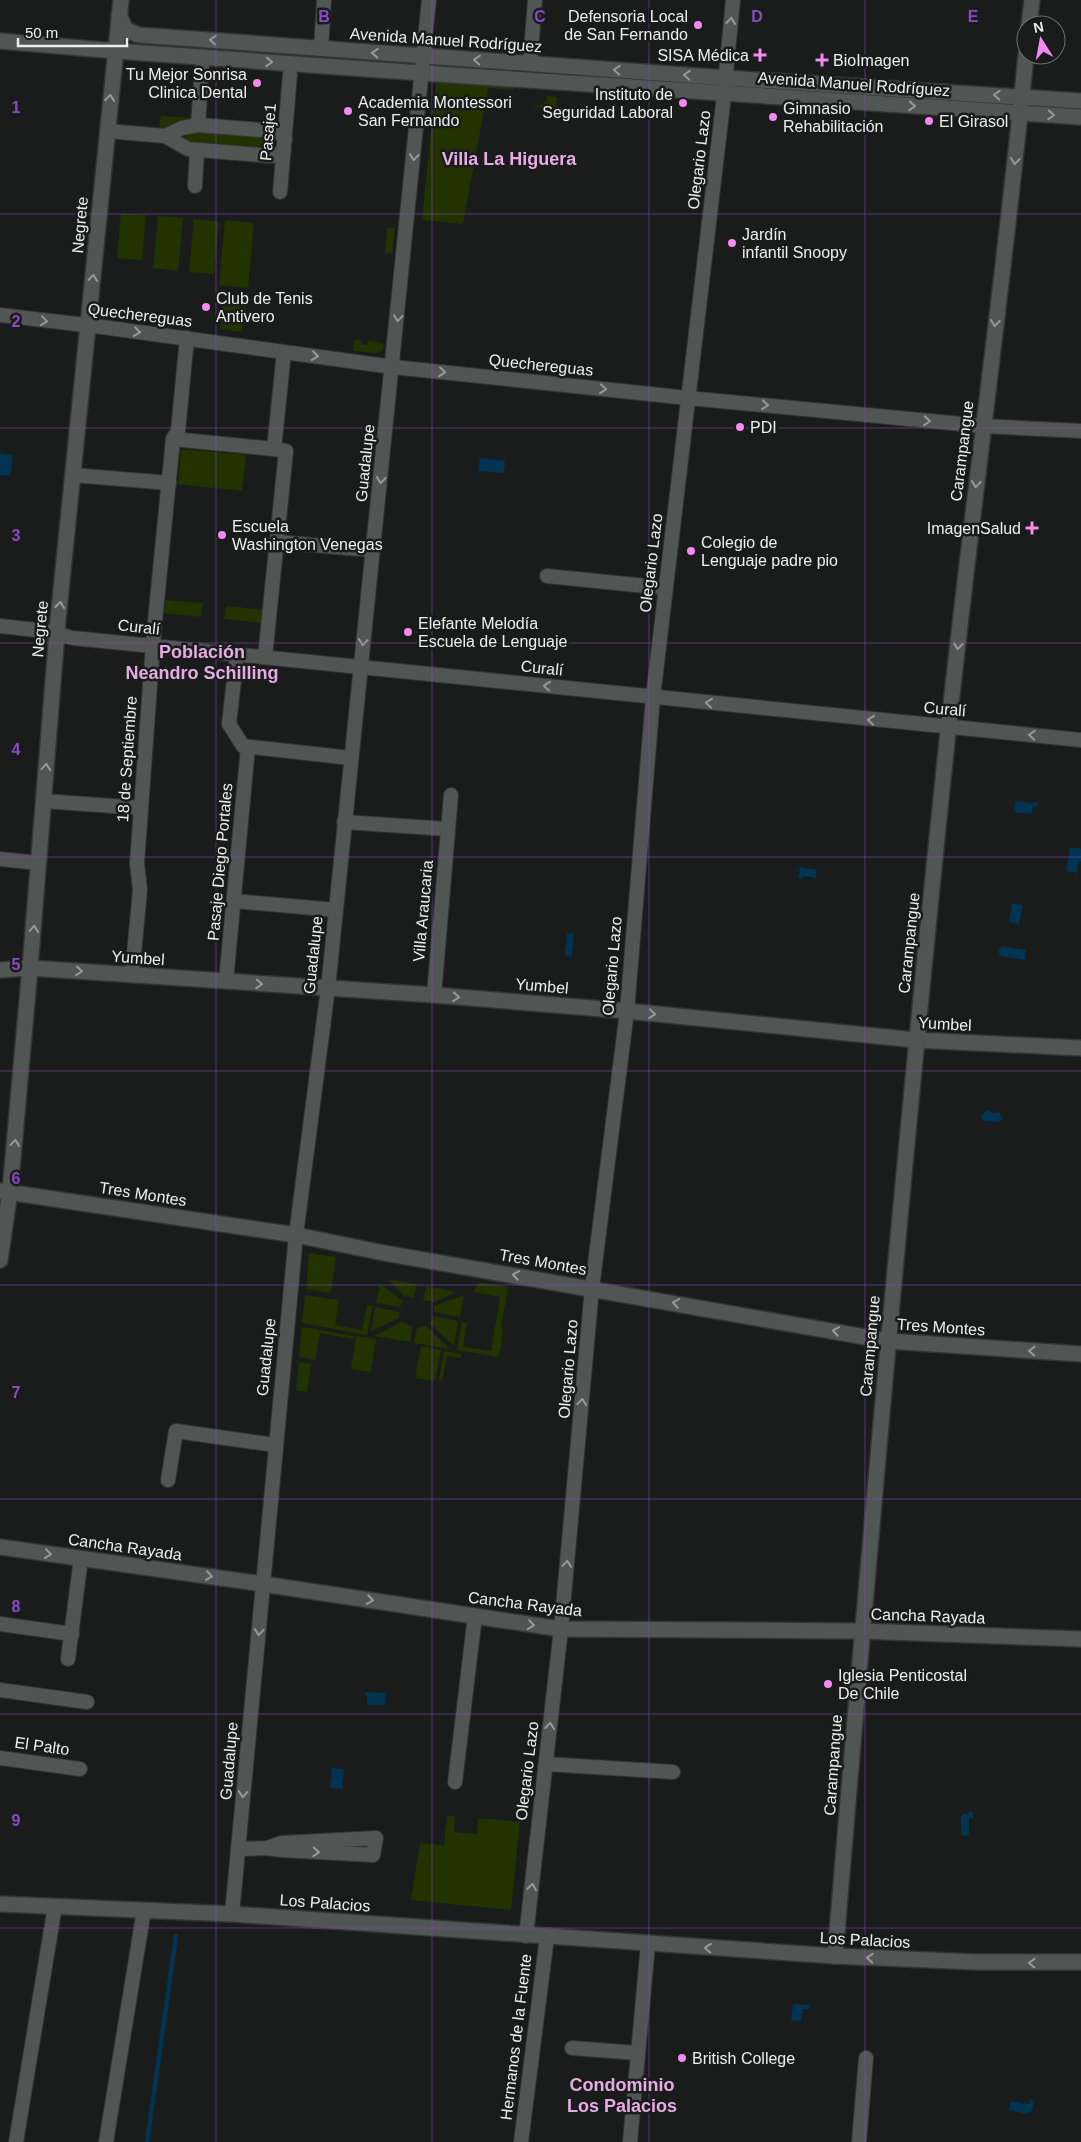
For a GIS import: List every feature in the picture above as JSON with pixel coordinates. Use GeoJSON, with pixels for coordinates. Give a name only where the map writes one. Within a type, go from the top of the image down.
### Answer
{"type":"FeatureCollection","features":[{"type":"Feature","properties":{"kind":"main road"},"geometry":{"type":"LineString","coordinates":[[1030,15],[1032,0]]}},
{"type":"Feature","properties":{"kind":"main road","name":"Avenida Manuel Rodríguez"},"geometry":{"type":"LineString","coordinates":[[120,7],[126,30],[139,35],[726,78],[1081,101]]}},
{"type":"Feature","properties":{"kind":"main road","name":"Negrete"},"geometry":{"type":"LineString","coordinates":[[0,1260],[5,1191],[30,968],[57,634],[120,7]]}},
{"type":"Feature","properties":{"kind":"main road","name":"Avenida Manuel Rodríguez"},"geometry":{"type":"LineString","coordinates":[[0,40],[116,51],[422,73],[1081,117]]}},
{"type":"Feature","properties":{"kind":"main road","name":"Carampangue"},"geometry":{"type":"LineString","coordinates":[[835,1956],[861,1632],[916,1040],[949,727],[1025,65]]}},
{"type":"Feature","properties":{"kind":"main road","name":"Yumbel"},"geometry":{"type":"LineString","coordinates":[[0,970],[30,968],[434,995],[627,1011],[916,1040],[1081,1048]]}},
{"type":"Feature","properties":{"kind":"main road","name":"Tres Montes"},"geometry":{"type":"LineString","coordinates":[[5,1191],[296,1235],[384,1253],[888,1340],[1081,1354]]}},
{"type":"Feature","properties":{"kind":"main road","name":"Cancha Rayada"},"geometry":{"type":"LineString","coordinates":[[0,1547],[561,1629],[861,1632],[1081,1639]]}},
{"type":"Feature","properties":{"kind":"main road","name":"Los Palacios"},"geometry":{"type":"LineString","coordinates":[[0,1904],[232,1914],[526,1936],[835,1956],[976,1962],[1081,1962]]}},
{"type":"Feature","properties":{"kind":"street"},"geometry":{"type":"LineString","coordinates":[[321,49],[324,0]]}},
{"type":"Feature","properties":{"kind":"street","name":"Guadalupe"},"geometry":{"type":"LineString","coordinates":[[232,1914],[296,1235],[328,988],[430,0]]}},
{"type":"Feature","properties":{"kind":"street"},"geometry":{"type":"LineString","coordinates":[[530,64],[535,0]]}},
{"type":"Feature","properties":{"kind":"street","name":"Olegario Lazo"},"geometry":{"type":"LineString","coordinates":[[526,1936],[561,1629],[592,1288],[627,1011],[653,697],[734,0]]}},
{"type":"Feature","properties":{"kind":"street"},"geometry":{"type":"LineString","coordinates":[[198,125],[202,67]]}},
{"type":"Feature","properties":{"kind":"street","name":"Pasaje1"},"geometry":{"type":"LineString","coordinates":[[280,192],[290,74]]}},
{"type":"Feature","properties":{"kind":"street"},"geometry":{"type":"LineString","coordinates":[[107,131],[165,136],[181,147],[197,151],[271,156],[278,155],[284,145],[280,133],[273,130],[198,125],[182,128],[165,136]]}},
{"type":"Feature","properties":{"kind":"street"},"geometry":{"type":"LineString","coordinates":[[195,186],[197,151]]}},
{"type":"Feature","properties":{"kind":"street","name":"Quechereguas"},"geometry":{"type":"LineString","coordinates":[[0,315],[187,338],[393,367],[983,426],[1081,431]]}},
{"type":"Feature","properties":{"kind":"street","name":"18 de Septiembre"},"geometry":{"type":"LineString","coordinates":[[132,975],[140,890],[136,863],[153,646],[173,439],[178,432],[187,338]]}},
{"type":"Feature","properties":{"kind":"street"},"geometry":{"type":"LineString","coordinates":[[274,449],[284,352]]}},
{"type":"Feature","properties":{"kind":"street"},"geometry":{"type":"LineString","coordinates":[[173,439],[286,451],[265,657]]}},
{"type":"Feature","properties":{"kind":"street"},"geometry":{"type":"LineString","coordinates":[[73,475],[169,483]]}},
{"type":"Feature","properties":{"kind":"street"},"geometry":{"type":"LineString","coordinates":[[277,542],[373,550]]}},
{"type":"Feature","properties":{"kind":"street"},"geometry":{"type":"LineString","coordinates":[[547,576],[666,588]]}},
{"type":"Feature","properties":{"kind":"street","name":"Curalí"},"geometry":{"type":"LineString","coordinates":[[0,626],[73,638],[1081,740]]}},
{"type":"Feature","properties":{"kind":"street"},"geometry":{"type":"LineString","coordinates":[[237,654],[229,724],[246,746],[351,758]]}},
{"type":"Feature","properties":{"kind":"street","name":"Pasaje Diego Portales"},"geometry":{"type":"LineString","coordinates":[[226,981],[246,746]]}},
{"type":"Feature","properties":{"kind":"street","name":"Villa Araucaria"},"geometry":{"type":"LineString","coordinates":[[434,995],[451,795]]}},
{"type":"Feature","properties":{"kind":"street"},"geometry":{"type":"LineString","coordinates":[[43,802],[141,808]]}},
{"type":"Feature","properties":{"kind":"street"},"geometry":{"type":"LineString","coordinates":[[344,822],[448,829]]}},
{"type":"Feature","properties":{"kind":"street"},"geometry":{"type":"LineString","coordinates":[[0,859],[39,863]]}},
{"type":"Feature","properties":{"kind":"street"},"geometry":{"type":"LineString","coordinates":[[234,901],[336,910]]}},
{"type":"Feature","properties":{"kind":"street"},"geometry":{"type":"LineString","coordinates":[[168,1480],[176,1430],[275,1444]]}},
{"type":"Feature","properties":{"kind":"street"},"geometry":{"type":"LineString","coordinates":[[68,1660],[81,1558]]}},
{"type":"Feature","properties":{"kind":"street"},"geometry":{"type":"LineString","coordinates":[[455,1782],[475,1616]]}},
{"type":"Feature","properties":{"kind":"street"},"geometry":{"type":"LineString","coordinates":[[0,1624],[72,1634]]}},
{"type":"Feature","properties":{"kind":"street"},"geometry":{"type":"LineString","coordinates":[[0,1690],[87,1702]]}},
{"type":"Feature","properties":{"kind":"street","name":"El Palto"},"geometry":{"type":"LineString","coordinates":[[0,1758],[80,1769]]}},
{"type":"Feature","properties":{"kind":"street"},"geometry":{"type":"LineString","coordinates":[[546,1764],[673,1772]]}},
{"type":"Feature","properties":{"kind":"street"},"geometry":{"type":"LineString","coordinates":[[238,1849],[268,1848],[373,1855],[376,1838],[281,1843],[268,1848]]}},
{"type":"Feature","properties":{"kind":"street"},"geometry":{"type":"LineString","coordinates":[[16,2142],[54,1906]]}},
{"type":"Feature","properties":{"kind":"street"},"geometry":{"type":"LineString","coordinates":[[106,2142],[144,1910]]}},
{"type":"Feature","properties":{"kind":"street","name":"Hermanos de la Fuente"},"geometry":{"type":"LineString","coordinates":[[521,2142],[547,1937]]}},
{"type":"Feature","properties":{"kind":"street"},"geometry":{"type":"LineString","coordinates":[[630,2142],[648,1944]]}},
{"type":"Feature","properties":{"kind":"street"},"geometry":{"type":"LineString","coordinates":[[572,2048],[638,2053]]}},
{"type":"Feature","properties":{"kind":"street"},"geometry":{"type":"LineString","coordinates":[[859,2142],[866,2058]]}},
{"type":"Feature","properties":{"kind":"green space"},"geometry":{"type":"Polygon","coordinates":[[[436,81],[515,87],[514,90],[488,88],[463,224],[422,220],[436,81]]]}},
{"type":"Feature","properties":{"kind":"green space"},"geometry":{"type":"Polygon","coordinates":[[[547,96],[557,97],[556,112],[550,111],[550,109],[531,107],[544,104],[547,96]]]}},
{"type":"Feature","properties":{"kind":"green space"},"geometry":{"type":"Polygon","coordinates":[[[161,116],[193,118],[190,121],[178,121],[158,132],[161,116]]]}},
{"type":"Feature","properties":{"kind":"green space"},"geometry":{"type":"Polygon","coordinates":[[[189,131],[260,137],[264,143],[259,148],[188,143],[184,137],[189,131]]]}},
{"type":"Feature","properties":{"kind":"green space"},"geometry":{"type":"Polygon","coordinates":[[[121,213],[146,215],[142,260],[117,258],[121,213]]]}},
{"type":"Feature","properties":{"kind":"green space"},"geometry":{"type":"Polygon","coordinates":[[[158,216],[183,218],[178,271],[153,268],[158,216]]]}},
{"type":"Feature","properties":{"kind":"green space"},"geometry":{"type":"Polygon","coordinates":[[[194,219],[219,222],[214,274],[189,272],[194,219]]]}},
{"type":"Feature","properties":{"kind":"green space"},"geometry":{"type":"Polygon","coordinates":[[[225,220],[254,223],[248,288],[219,285],[225,220]]]}},
{"type":"Feature","properties":{"kind":"green space"},"geometry":{"type":"Polygon","coordinates":[[[387,227],[395,228],[392,254],[385,253],[387,227]]]}},
{"type":"Feature","properties":{"kind":"green space"},"geometry":{"type":"Polygon","coordinates":[[[223,304],[246,306],[244,325],[242,325],[241,332],[220,329],[223,304]]]}},
{"type":"Feature","properties":{"kind":"green space"},"geometry":{"type":"Polygon","coordinates":[[[355,339],[361,340],[361,344],[367,345],[368,341],[383,343],[383,350],[378,353],[353,351],[355,339]]]}},
{"type":"Feature","properties":{"kind":"green space"},"geometry":{"type":"Polygon","coordinates":[[[181,449],[246,455],[242,491],[178,484],[181,449]]]}},
{"type":"Feature","properties":{"kind":"green space"},"geometry":{"type":"Polygon","coordinates":[[[165,600],[203,603],[201,617],[164,613],[165,600]]]}},
{"type":"Feature","properties":{"kind":"green space"},"geometry":{"type":"Polygon","coordinates":[[[226,606],[265,610],[263,623],[224,619],[226,606]]]}},
{"type":"Feature","properties":{"kind":"green space"},"geometry":{"type":"Polygon","coordinates":[[[309,1253],[336,1257],[331,1293],[306,1289],[309,1253]]]}},
{"type":"Feature","properties":{"kind":"green space"},"geometry":{"type":"Polygon","coordinates":[[[388,1279],[417,1284],[414,1298],[404,1296],[388,1279]]]}},
{"type":"Feature","properties":{"kind":"green space"},"geometry":{"type":"Polygon","coordinates":[[[478,1282],[508,1287],[501,1329],[503,1330],[499,1357],[457,1350],[462,1322],[467,1323],[463,1347],[491,1351],[500,1297],[474,1292],[478,1282]]]}},
{"type":"Feature","properties":{"kind":"green space"},"geometry":{"type":"Polygon","coordinates":[[[380,1284],[403,1301],[400,1307],[376,1303],[380,1284]]]}},
{"type":"Feature","properties":{"kind":"green space"},"geometry":{"type":"Polygon","coordinates":[[[426,1286],[456,1292],[435,1302],[423,1300],[426,1286]]]}},
{"type":"Feature","properties":{"kind":"green space"},"geometry":{"type":"Polygon","coordinates":[[[305,1295],[339,1300],[335,1325],[362,1330],[367,1305],[373,1306],[367,1335],[302,1323],[305,1295]]]}},
{"type":"Feature","properties":{"kind":"green space"},"geometry":{"type":"Polygon","coordinates":[[[464,1295],[460,1317],[434,1312],[434,1306],[464,1295]]]}},
{"type":"Feature","properties":{"kind":"green space"},"geometry":{"type":"Polygon","coordinates":[[[375,1307],[399,1312],[399,1318],[371,1331],[375,1307]]]}},
{"type":"Feature","properties":{"kind":"green space"},"geometry":{"type":"Polygon","coordinates":[[[433,1316],[458,1321],[454,1346],[430,1324],[433,1316]]]}},
{"type":"Feature","properties":{"kind":"green space"},"geometry":{"type":"Polygon","coordinates":[[[402,1322],[412,1327],[410,1342],[374,1336],[402,1322]]]}},
{"type":"Feature","properties":{"kind":"green space"},"geometry":{"type":"Polygon","coordinates":[[[426,1326],[450,1349],[414,1343],[417,1328],[426,1326]]]}},
{"type":"Feature","properties":{"kind":"green space"},"geometry":{"type":"Polygon","coordinates":[[[302,1327],[354,1336],[353,1339],[320,1333],[315,1360],[299,1357],[302,1327]]]}},
{"type":"Feature","properties":{"kind":"green space"},"geometry":{"type":"Polygon","coordinates":[[[356,1336],[376,1339],[371,1372],[351,1369],[356,1336]]]}},
{"type":"Feature","properties":{"kind":"green space"},"geometry":{"type":"Polygon","coordinates":[[[421,1346],[441,1350],[435,1381],[415,1378],[421,1346]]]}},
{"type":"Feature","properties":{"kind":"green space"},"geometry":{"type":"Polygon","coordinates":[[[444,1351],[461,1354],[461,1358],[447,1356],[442,1381],[439,1380],[444,1351]]]}},
{"type":"Feature","properties":{"kind":"green space"},"geometry":{"type":"Polygon","coordinates":[[[299,1362],[311,1364],[307,1392],[296,1390],[299,1362]]]}},
{"type":"Feature","properties":{"kind":"green space"},"geometry":{"type":"Polygon","coordinates":[[[447,1815],[455,1816],[454,1832],[477,1834],[478,1818],[520,1822],[511,1910],[411,1900],[420,1843],[444,1845],[447,1815]]]}},
{"type":"Feature","properties":{"kind":"water"},"geometry":{"type":"Polygon","coordinates":[[[0,453],[13,455],[10,476],[0,475],[0,453]]]}},
{"type":"Feature","properties":{"kind":"water"},"geometry":{"type":"Polygon","coordinates":[[[480,458],[505,461],[504,473],[478,471],[480,458]]]}},
{"type":"Feature","properties":{"kind":"water"},"geometry":{"type":"Polygon","coordinates":[[[1015,801],[1033,803],[1038,801],[1037,807],[1033,806],[1032,814],[1014,812],[1015,801]]]}},
{"type":"Feature","properties":{"kind":"water"},"geometry":{"type":"Polygon","coordinates":[[[1070,847],[1081,849],[1081,861],[1079,861],[1077,873],[1066,871],[1070,847]]]}},
{"type":"Feature","properties":{"kind":"water"},"geometry":{"type":"Polygon","coordinates":[[[800,867],[817,870],[816,878],[803,876],[801,879],[798,878],[800,867]]]}},
{"type":"Feature","properties":{"kind":"water"},"geometry":{"type":"Polygon","coordinates":[[[1012,903],[1023,905],[1019,925],[1009,922],[1012,903]]]}},
{"type":"Feature","properties":{"kind":"water"},"geometry":{"type":"Polygon","coordinates":[[[567,933],[574,934],[572,957],[565,956],[567,933]]]}},
{"type":"Feature","properties":{"kind":"water"},"geometry":{"type":"Polygon","coordinates":[[[1001,946],[1026,950],[1025,960],[1000,956],[998,950],[1001,949],[1001,946]]]}},
{"type":"Feature","properties":{"kind":"water"},"geometry":{"type":"Polygon","coordinates":[[[987,1110],[993,1113],[999,1112],[1003,1118],[999,1122],[983,1121],[981,1116],[987,1110]]]}},
{"type":"Feature","properties":{"kind":"water"},"geometry":{"type":"Polygon","coordinates":[[[366,1692],[386,1693],[385,1705],[367,1705],[367,1696],[364,1694],[366,1692]]]}},
{"type":"Feature","properties":{"kind":"water"},"geometry":{"type":"Polygon","coordinates":[[[332,1768],[344,1769],[342,1789],[330,1788],[332,1768]]]}},
{"type":"Feature","properties":{"kind":"water"},"geometry":{"type":"Polygon","coordinates":[[[968,1812],[973,1812],[973,1818],[969,1818],[969,1836],[961,1835],[961,1814],[968,1814],[968,1812]]]}},
{"type":"Feature","properties":{"kind":"water"},"geometry":{"type":"Polygon","coordinates":[[[793,2004],[810,2005],[810,2009],[803,2009],[801,2021],[791,2020],[793,2004]]]}},
{"type":"Feature","properties":{"kind":"water"},"geometry":{"type":"Polygon","coordinates":[[[1030,2099],[1034,2100],[1032,2111],[1027,2114],[1009,2110],[1011,2101],[1029,2104],[1030,2099]]]}},
{"type":"Feature","properties":{"kind":"waterway"},"geometry":{"type":"LineString","coordinates":[[147,2142],[176,1936]]}},
{"type":"Feature","properties":{"kind":"place","name":"Defensoria Local de San Fernando"},"geometry":{"type":"Point","coordinates":[698,25]}},
{"type":"Feature","properties":{"kind":"place","name":"SISA Médica"},"geometry":{"type":"Point","coordinates":[760,55]}},
{"type":"Feature","properties":{"kind":"place","name":"BioImagen"},"geometry":{"type":"Point","coordinates":[822,60]}},
{"type":"Feature","properties":{"kind":"place","name":"Tu Mejor Sonrisa Clinica Dental"},"geometry":{"type":"Point","coordinates":[257,83]}},
{"type":"Feature","properties":{"kind":"place","name":"Instituto de Seguridad Laboral"},"geometry":{"type":"Point","coordinates":[683,103]}},
{"type":"Feature","properties":{"kind":"place","name":"Academia Montessori San Fernando"},"geometry":{"type":"Point","coordinates":[348,111]}},
{"type":"Feature","properties":{"kind":"place","name":"Gimnasio Rehabilitación"},"geometry":{"type":"Point","coordinates":[773,117]}},
{"type":"Feature","properties":{"kind":"place","name":"El Girasol"},"geometry":{"type":"Point","coordinates":[929,121]}},
{"type":"Feature","properties":{"kind":"place","name":"Jardín infantil Snoopy"},"geometry":{"type":"Point","coordinates":[732,243]}},
{"type":"Feature","properties":{"kind":"place","name":"Club de Tenis Antivero"},"geometry":{"type":"Point","coordinates":[206,307]}},
{"type":"Feature","properties":{"kind":"place","name":"PDI"},"geometry":{"type":"Point","coordinates":[740,427]}},
{"type":"Feature","properties":{"kind":"place","name":"ImagenSalud"},"geometry":{"type":"Point","coordinates":[1032,528]}},
{"type":"Feature","properties":{"kind":"place","name":"Escuela Washington Venegas"},"geometry":{"type":"Point","coordinates":[222,535]}},
{"type":"Feature","properties":{"kind":"place","name":"Colegio de Lenguaje padre pio"},"geometry":{"type":"Point","coordinates":[691,551]}},
{"type":"Feature","properties":{"kind":"place","name":"Elefante Melodía Escuela de Lenguaje"},"geometry":{"type":"Point","coordinates":[408,632]}},
{"type":"Feature","properties":{"kind":"place","name":"Iglesia Penticostal De Chile"},"geometry":{"type":"Point","coordinates":[828,1684]}},
{"type":"Feature","properties":{"kind":"place","name":"British College"},"geometry":{"type":"Point","coordinates":[682,2058]}},
{"type":"Feature","properties":{"kind":"district","name":"Villa La Higuera"},"geometry":{"type":"Point","coordinates":[509,159]}},
{"type":"Feature","properties":{"kind":"district","name":"Población Neandro Schilling"},"geometry":{"type":"Point","coordinates":[202,662]}},
{"type":"Feature","properties":{"kind":"district","name":"Condominio Los Palacios"},"geometry":{"type":"Point","coordinates":[622,2095]}}]}
